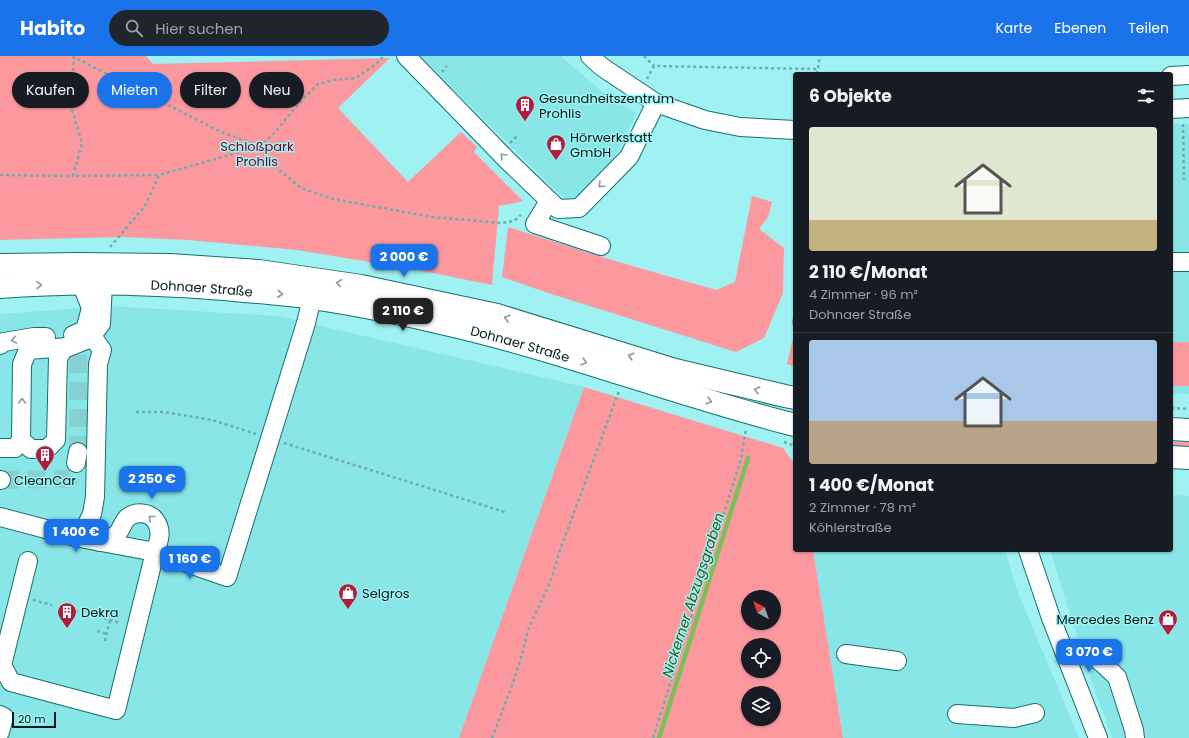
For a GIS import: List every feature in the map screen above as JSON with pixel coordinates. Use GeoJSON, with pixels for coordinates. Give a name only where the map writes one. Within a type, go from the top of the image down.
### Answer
{"type":"FeatureCollection","features":[{"type":"Feature","properties":{"kind":"main road","name":"Dohnaer Straße"},"geometry":{"type":"LineString","coordinates":[[0,265],[170,265],[259,271],[362,286],[497,315],[675,370],[793,398]]}},
{"type":"Feature","properties":{"kind":"main road","name":"Dohnaer Straße"},"geometry":{"type":"LineString","coordinates":[[0,287],[81,283],[190,286],[263,292],[312,298],[358,306],[465,329],[538,348],[747,425],[793,425]]}},
{"type":"Feature","properties":{"kind":"main road"},"geometry":{"type":"LineString","coordinates":[[1173,429],[1189,430]]}},
{"type":"Feature","properties":{"kind":"main road"},"geometry":{"type":"LineString","coordinates":[[1173,457],[1189,458]]}},
{"type":"Feature","properties":{"kind":"street"},"geometry":{"type":"LineString","coordinates":[[406,56],[507,160],[558,209],[579,208],[629,157],[656,103]]}},
{"type":"Feature","properties":{"kind":"street"},"geometry":{"type":"LineString","coordinates":[[590,56],[602,67],[656,103],[705,120],[740,127],[793,130]]}},
{"type":"Feature","properties":{"kind":"street"},"geometry":{"type":"LineString","coordinates":[[1173,76],[1189,75]]}},
{"type":"Feature","properties":{"kind":"street"},"geometry":{"type":"LineString","coordinates":[[1173,110],[1186,115]]}},
{"type":"Feature","properties":{"kind":"street"},"geometry":{"type":"LineString","coordinates":[[549,201],[535,224],[601,246]]}},
{"type":"Feature","properties":{"kind":"street"},"geometry":{"type":"LineString","coordinates":[[1173,262],[1189,262]]}},
{"type":"Feature","properties":{"kind":"street"},"geometry":{"type":"LineString","coordinates":[[0,345],[4,342],[34,337],[63,338],[85,330],[91,308],[81,283]]}},
{"type":"Feature","properties":{"kind":"street"},"geometry":{"type":"LineString","coordinates":[[22,440],[31,450],[47,449],[56,440],[58,358],[78,345],[101,324],[103,283]]}},
{"type":"Feature","properties":{"kind":"street"},"geometry":{"type":"LineString","coordinates":[[0,517],[80,538],[155,552],[227,578],[308,316],[312,298]]}},
{"type":"Feature","properties":{"kind":"street"},"geometry":{"type":"LineString","coordinates":[[0,448],[15,448],[22,440],[22,364],[28,350],[78,345],[102,350],[98,364],[95,497],[92,514],[80,538]]}},
{"type":"Feature","properties":{"kind":"street"},"geometry":{"type":"LineString","coordinates":[[28,561],[1,665],[11,682],[116,710],[155,552],[160,539],[159,526],[153,518],[146,513],[135,514],[127,518],[117,533],[112,537],[100,542]]}},
{"type":"Feature","properties":{"kind":"street"},"geometry":{"type":"LineString","coordinates":[[1029,552],[1051,618],[1098,738]]}},
{"type":"Feature","properties":{"kind":"street"},"geometry":{"type":"LineString","coordinates":[[1066,656],[1082,653],[1090,654],[1117,677],[1134,730],[1135,738]]}},
{"type":"Feature","properties":{"kind":"street"},"geometry":{"type":"LineString","coordinates":[[846,654],[897,661]]}},
{"type":"Feature","properties":{"kind":"street"},"geometry":{"type":"LineString","coordinates":[[958,714],[1014,718],[1035,714]]}},
{"type":"Feature","properties":{"kind":"street"},"geometry":{"type":"LineString","coordinates":[[0,715],[4,717],[0,732]]}},
{"type":"Feature","properties":{"kind":"path"},"geometry":{"type":"LineString","coordinates":[[74,176],[82,143],[71,106],[74,56],[221,132],[261,146],[278,169],[301,188],[333,199],[432,216],[501,223],[514,221]]}},
{"type":"Feature","properties":{"kind":"path"},"geometry":{"type":"LineString","coordinates":[[0,174],[74,176],[159,174],[261,146],[318,84],[334,80],[356,78],[376,64],[384,56]]}},
{"type":"Feature","properties":{"kind":"path"},"geometry":{"type":"LineString","coordinates":[[644,56],[654,66],[817,69],[820,56]]}},
{"type":"Feature","properties":{"kind":"path"},"geometry":{"type":"LineString","coordinates":[[640,92],[654,66]]}},
{"type":"Feature","properties":{"kind":"path"},"geometry":{"type":"LineString","coordinates":[[1184,180],[1186,115]]}},
{"type":"Feature","properties":{"kind":"path"},"geometry":{"type":"LineString","coordinates":[[110,247],[145,206],[159,174]]}},
{"type":"Feature","properties":{"kind":"path"},"geometry":{"type":"LineString","coordinates":[[492,738],[514,683],[529,627],[550,583],[571,521],[620,390],[612,388]]}},
{"type":"Feature","properties":{"kind":"path"},"geometry":{"type":"LineString","coordinates":[[1173,408],[1189,409]]}},
{"type":"Feature","properties":{"kind":"path"},"geometry":{"type":"LineString","coordinates":[[136,412],[165,412],[212,420],[505,512]]}},
{"type":"Feature","properties":{"kind":"path"},"geometry":{"type":"LineString","coordinates":[[653,738],[741,459],[747,425]]}},
{"type":"Feature","properties":{"kind":"path"},"geometry":{"type":"LineString","coordinates":[[781,441],[793,445]]}},
{"type":"Feature","properties":{"kind":"path"},"geometry":{"type":"LineString","coordinates":[[69,609],[136,627]]}},
{"type":"Feature","properties":{"kind":"path"},"geometry":{"type":"LineString","coordinates":[[105,641],[110,620]]}},
{"type":"Feature","properties":{"kind":"path"},"geometry":{"type":"LineString","coordinates":[[97,631],[107,634]]}},
{"type":"Feature","properties":{"kind":"shaded area"},"geometry":{"type":"Polygon","coordinates":[[[420,56],[561,56],[607,96],[637,113],[614,158],[578,196],[571,199],[566,199],[554,189],[420,56]]]}},
{"type":"Feature","properties":{"kind":"shaded area"},"geometry":{"type":"Polygon","coordinates":[[[1173,124],[1189,124],[1189,394],[1173,393],[1173,124]]]}},
{"type":"Feature","properties":{"kind":"shaded area"},"geometry":{"type":"Polygon","coordinates":[[[110,306],[278,316],[584,387],[459,738],[0,738],[0,314],[110,306]]]}},
{"type":"Feature","properties":{"kind":"shaded area","name":"Mercedes Benz"},"geometry":{"type":"Polygon","coordinates":[[[1173,495],[1189,496],[1189,738],[1112,738],[1082,653],[1051,552],[1173,552],[1173,495]]]}},
{"type":"Feature","properties":{"kind":"shaded area"},"geometry":{"type":"Polygon","coordinates":[[[813,552],[1006,552],[1017,590],[1079,738],[843,738],[813,552]]]}},
{"type":"Feature","properties":{"kind":"green space","name":"Schloßpark Prohlis"},"geometry":{"type":"Polygon","coordinates":[[[0,56],[146,56],[153,64],[390,58],[338,108],[408,182],[461,132],[477,147],[474,152],[523,201],[499,206],[492,285],[418,270],[297,250],[188,240],[122,237],[0,240],[0,56]]]}},
{"type":"Feature","properties":{"kind":"green space"},"geometry":{"type":"Polygon","coordinates":[[[752,196],[772,202],[768,217],[759,229],[784,248],[783,293],[764,338],[736,352],[502,277],[508,227],[615,261],[716,290],[735,282],[752,196]]]}},
{"type":"Feature","properties":{"kind":"green space"},"geometry":{"type":"Polygon","coordinates":[[[793,341],[793,366],[787,364],[793,341]]]}},
{"type":"Feature","properties":{"kind":"green space"},"geometry":{"type":"Polygon","coordinates":[[[1173,342],[1189,342],[1189,386],[1173,386],[1173,342]]]}},
{"type":"Feature","properties":{"kind":"green space"},"geometry":{"type":"Polygon","coordinates":[[[584,387],[783,448],[793,462],[793,552],[813,552],[843,738],[459,738],[584,387]]]}},
{"type":"Feature","properties":{"kind":"green space"},"geometry":{"type":"Polygon","coordinates":[[[1173,442],[1189,442],[1189,448],[1173,447],[1173,442]]]}},
{"type":"Feature","properties":{"kind":"waterway","name":"Nickerner Abzugsgraben"},"geometry":{"type":"LineString","coordinates":[[659,738],[748,458]]}},
{"type":"Feature","properties":{"kind":"tunnel"},"geometry":{"type":"LineString","coordinates":[[78,355],[78,452]]}},
{"type":"Feature","properties":{"kind":"tunnel"},"geometry":{"type":"LineString","coordinates":[[1,480],[69,479],[76,463]]}},
{"type":"Feature","properties":{"kind":"place","name":"Gesundheitszentrum Prohlis"},"geometry":{"type":"Point","coordinates":[525,122]}},
{"type":"Feature","properties":{"kind":"place","name":"Hörwerkstatt GmbH"},"geometry":{"type":"Point","coordinates":[556,161]}},
{"type":"Feature","properties":{"kind":"place","name":"CleanCar"},"geometry":{"type":"Point","coordinates":[45,472]}},
{"type":"Feature","properties":{"kind":"place","name":"Selgros"},"geometry":{"type":"Point","coordinates":[348,610]}},
{"type":"Feature","properties":{"kind":"place","name":"Dekra"},"geometry":{"type":"Point","coordinates":[67,629]}},
{"type":"Feature","properties":{"kind":"place","name":"Mercedes Benz"},"geometry":{"type":"Point","coordinates":[1168,636]}}]}
